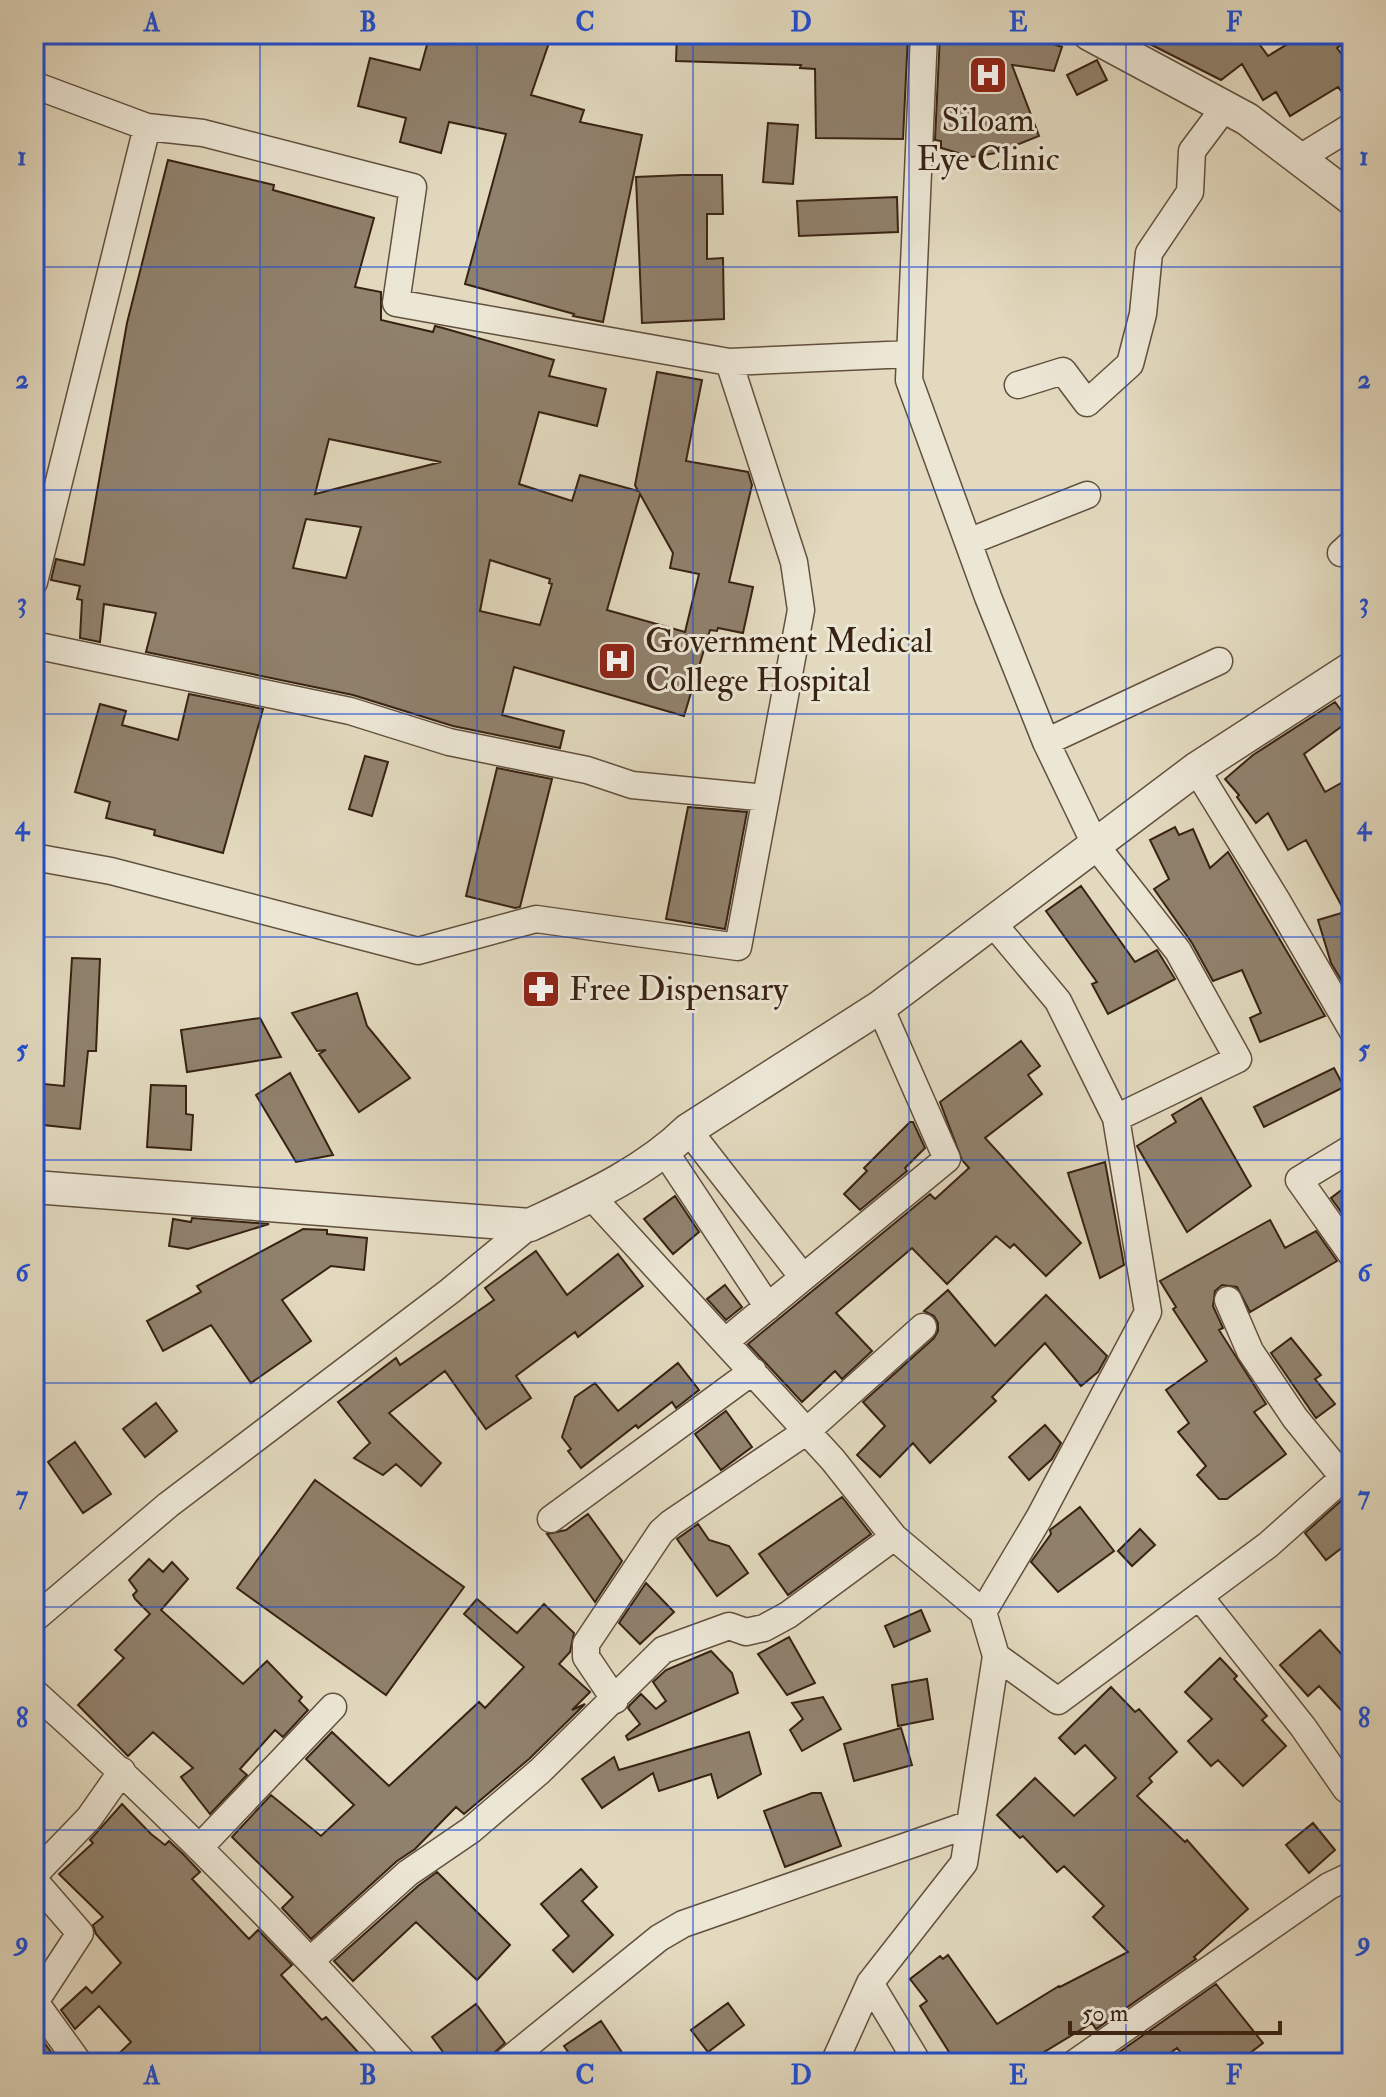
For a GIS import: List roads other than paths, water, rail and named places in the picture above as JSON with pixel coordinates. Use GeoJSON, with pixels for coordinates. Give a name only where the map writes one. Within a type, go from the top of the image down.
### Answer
{"type":"FeatureCollection","features":[{"type":"Feature","properties":{"kind":"street"},"geometry":{"type":"LineString","coordinates":[[924,34],[909,380],[1046,742],[1096,846],[1178,951],[1238,1059],[1116,1118]]}},
{"type":"Feature","properties":{"kind":"street"},"geometry":{"type":"LineString","coordinates":[[1089,34],[1247,119],[1352,199]]}},
{"type":"Feature","properties":{"kind":"street"},"geometry":{"type":"LineString","coordinates":[[34,85],[147,127],[203,133],[413,187],[396,303],[729,362],[910,354]]}},
{"type":"Feature","properties":{"kind":"street"},"geometry":{"type":"LineString","coordinates":[[1018,385],[1063,371],[1087,403],[1130,364],[1143,314],[1149,253],[1190,192],[1192,151],[1225,107]]}},
{"type":"Feature","properties":{"kind":"street"},"geometry":{"type":"LineString","coordinates":[[1300,158],[1352,126]]}},
{"type":"Feature","properties":{"kind":"street"},"geometry":{"type":"LineString","coordinates":[[34,582],[147,127]]}},
{"type":"Feature","properties":{"kind":"street"},"geometry":{"type":"LineString","coordinates":[[34,857],[111,871],[418,951],[536,919],[738,947],[801,610],[794,562],[729,362]]}},
{"type":"Feature","properties":{"kind":"street"},"geometry":{"type":"LineString","coordinates":[[968,542],[1087,495]]}},
{"type":"Feature","properties":{"kind":"street"},"geometry":{"type":"LineString","coordinates":[[34,645],[350,711],[449,742],[587,770],[632,785],[766,798]]}},
{"type":"Feature","properties":{"kind":"street"},"geometry":{"type":"LineString","coordinates":[[1046,742],[1219,661]]}},
{"type":"Feature","properties":{"kind":"street"},"geometry":{"type":"LineString","coordinates":[[34,1619],[168,1505],[450,1291],[530,1225],[591,1196],[880,1007],[1196,769],[1350,674]]}},
{"type":"Feature","properties":{"kind":"street"},"geometry":{"type":"LineString","coordinates":[[1196,769],[1352,1030]]}},
{"type":"Feature","properties":{"kind":"street"},"geometry":{"type":"LineString","coordinates":[[983,1612],[1039,1518],[1148,1312],[1116,1118],[1058,1001],[991,921]]}},
{"type":"Feature","properties":{"kind":"street"},"geometry":{"type":"LineString","coordinates":[[726,1341],[947,1159],[880,1007]]}},
{"type":"Feature","properties":{"kind":"street"},"geometry":{"type":"LineString","coordinates":[[677,1141],[802,1276]]}},
{"type":"Feature","properties":{"kind":"street"},"geometry":{"type":"LineString","coordinates":[[677,1141],[768,1307]]}},
{"type":"Feature","properties":{"kind":"street"},"geometry":{"type":"LineString","coordinates":[[1352,1148],[1299,1180],[1352,1255]]}},
{"type":"Feature","properties":{"kind":"street"},"geometry":{"type":"LineString","coordinates":[[34,1187],[530,1225]]}},
{"type":"Feature","properties":{"kind":"street"},"geometry":{"type":"LineString","coordinates":[[591,1196],[807,1431],[894,1537],[983,1612],[996,1656],[964,1863],[870,1983],[834,2063]]}},
{"type":"Feature","properties":{"kind":"street"},"geometry":{"type":"LineString","coordinates":[[996,1656],[1058,1701],[1268,1545],[1348,1474],[1295,1418],[1250,1351],[1228,1300]]}},
{"type":"Feature","properties":{"kind":"street"},"geometry":{"type":"LineString","coordinates":[[615,1700],[586,1657],[586,1644],[661,1532],[807,1431],[923,1327]]}},
{"type":"Feature","properties":{"kind":"street"},"geometry":{"type":"LineString","coordinates":[[551,1519],[753,1371]]}},
{"type":"Feature","properties":{"kind":"street"},"geometry":{"type":"LineString","coordinates":[[311,1960],[408,1873],[471,1830],[540,1771],[663,1650],[729,1626],[746,1632],[764,1628],[788,1615],[894,1537]]}},
{"type":"Feature","properties":{"kind":"street"},"geometry":{"type":"LineString","coordinates":[[1199,1596],[1303,1727],[1350,1792]]}},
{"type":"Feature","properties":{"kind":"street"},"geometry":{"type":"LineString","coordinates":[[34,1692],[200,1847],[311,1960],[404,2063]]}},
{"type":"Feature","properties":{"kind":"street"},"geometry":{"type":"LineString","coordinates":[[200,1847],[333,1707]]}},
{"type":"Feature","properties":{"kind":"street"},"geometry":{"type":"LineString","coordinates":[[79,2063],[35,2002],[80,1933],[34,1877],[89,1818],[122,1771]]}},
{"type":"Feature","properties":{"kind":"street"},"geometry":{"type":"LineString","coordinates":[[505,2063],[659,1938],[683,1924],[970,1824]]}},
{"type":"Feature","properties":{"kind":"street"},"geometry":{"type":"LineString","coordinates":[[1075,2063],[1329,1886],[1352,1875]]}},
{"type":"Feature","properties":{"kind":"street"},"geometry":{"type":"LineString","coordinates":[[870,1983],[918,2063]]}},
{"type":"Feature","properties":{"kind":"place","name":"Siloam Eye Clinic"},"geometry":{"type":"Point","coordinates":[988,75]}},
{"type":"Feature","properties":{"kind":"place","name":"Government Medical College Hospital"},"geometry":{"type":"Point","coordinates":[617,661]}},
{"type":"Feature","properties":{"kind":"place","name":"Free Dispensary"},"geometry":{"type":"Point","coordinates":[541,989]}}]}
